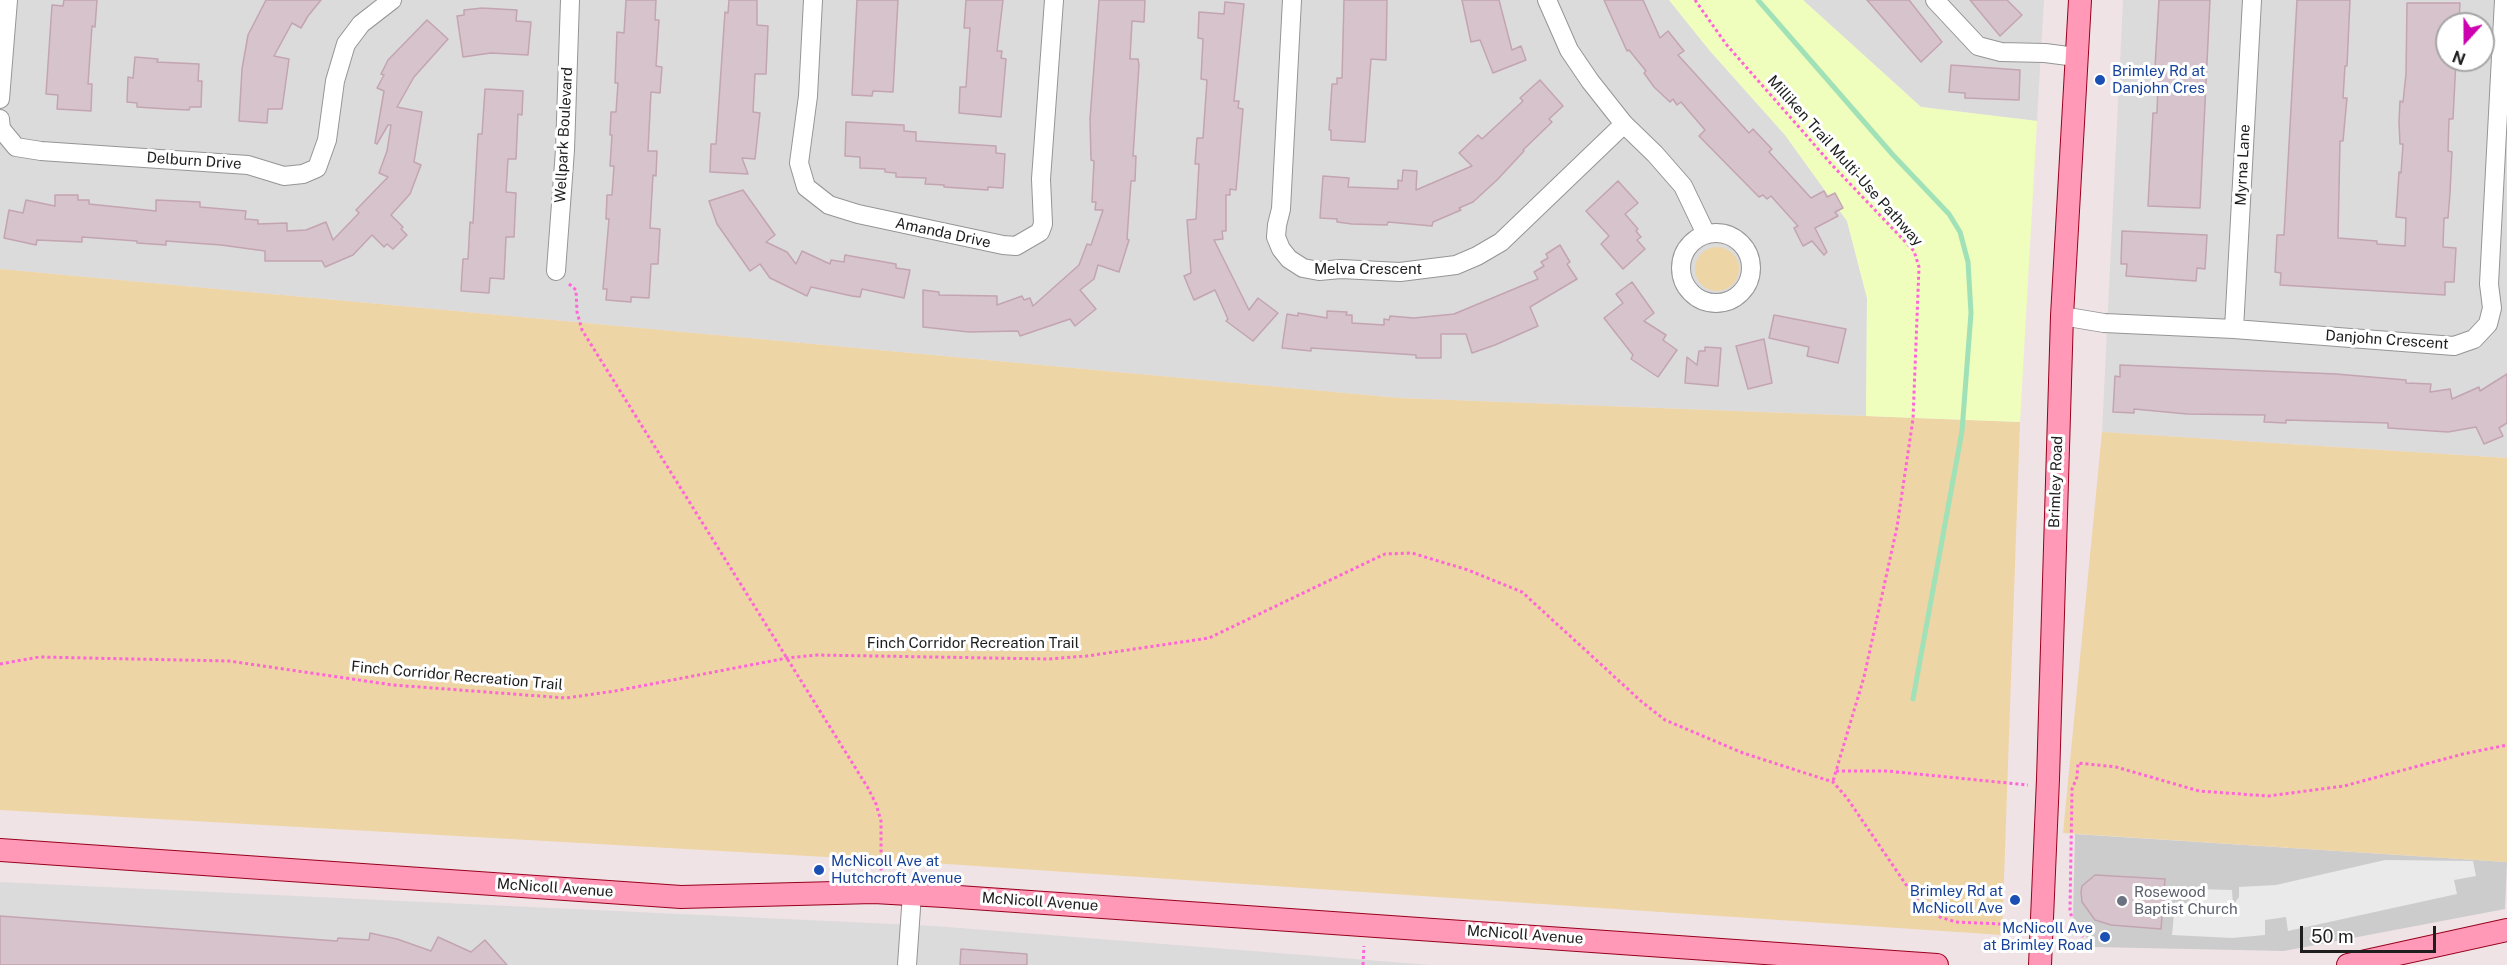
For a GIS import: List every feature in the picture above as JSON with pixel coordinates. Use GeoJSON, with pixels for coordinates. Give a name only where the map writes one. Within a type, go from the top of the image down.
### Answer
{"type":"FeatureCollection","features":[{"type":"Feature","properties":{"kind":"main road","name":"Brimley Road"},"geometry":{"type":"LineString","coordinates":[[2040,965],[2048,786],[2062,316],[2079,0]]}},
{"type":"Feature","properties":{"kind":"main road","name":"McNicoll Avenue"},"geometry":{"type":"LineString","coordinates":[[0,850],[681,897],[721,898],[874,892],[912,894],[1936,965]]}},
{"type":"Feature","properties":{"kind":"main road"},"geometry":{"type":"LineString","coordinates":[[2348,965],[2507,930]]}},
{"type":"Feature","properties":{"kind":"street"},"geometry":{"type":"LineString","coordinates":[[0,99],[8,0]]}},
{"type":"Feature","properties":{"kind":"street","name":"Delburn Drive"},"geometry":{"type":"LineString","coordinates":[[0,119],[1,129],[16,147],[41,151],[248,165],[284,176],[303,174],[317,168],[327,140],[335,81],[346,44],[361,24],[392,0]]}},
{"type":"Feature","properties":{"kind":"street","name":"Wellpark Boulevard"},"geometry":{"type":"LineString","coordinates":[[556,271],[565,150],[570,0]]}},
{"type":"Feature","properties":{"kind":"street","name":"Amanda Drive"},"geometry":{"type":"LineString","coordinates":[[813,0],[808,96],[799,163],[806,187],[829,205],[858,214],[1016,246],[1040,232],[1043,224],[1041,179],[1054,0]]}},
{"type":"Feature","properties":{"kind":"street","name":"Melva Crescent"},"geometry":{"type":"LineString","coordinates":[[1292,0],[1281,208],[1276,237],[1289,260],[1303,268],[1319,271],[1341,269],[1400,272],[1456,265],[1477,256],[1501,242],[1624,124]]}},
{"type":"Feature","properties":{"kind":"street"},"geometry":{"type":"LineString","coordinates":[[1547,0],[1569,50],[1624,124],[1683,186],[1706,234]]}},
{"type":"Feature","properties":{"kind":"street"},"geometry":{"type":"LineString","coordinates":[[1935,0],[1978,46],[2001,52],[2045,53],[2076,57]]}},
{"type":"Feature","properties":{"kind":"street","name":"Myrna Lane"},"geometry":{"type":"LineString","coordinates":[[2234,329],[2252,0]]}},
{"type":"Feature","properties":{"kind":"street","name":"Danjohn Crescent"},"geometry":{"type":"LineString","coordinates":[[2062,316],[2104,323],[2234,329],[2454,346],[2465,344],[2482,333],[2488,324],[2492,308],[2489,284],[2504,0]]}},
{"type":"Feature","properties":{"kind":"street"},"geometry":{"type":"LineString","coordinates":[[907,965],[912,894]]}},
{"type":"Feature","properties":{"kind":"path","name":"Milliken Trail Multi-Use Pathway"},"geometry":{"type":"LineString","coordinates":[[1695,0],[1726,44],[1826,157],[1914,251],[1919,267],[1913,419],[1897,527],[1864,677],[1833,782]]}},
{"type":"Feature","properties":{"kind":"path"},"geometry":{"type":"LineString","coordinates":[[556,271],[576,290],[577,312],[582,330],[876,804],[881,821],[881,872]]}},
{"type":"Feature","properties":{"kind":"path","name":"Finch Corridor Recreation Trail"},"geometry":{"type":"LineString","coordinates":[[0,664],[39,657],[229,661],[393,685],[566,698],[787,658],[860,654],[1048,658],[1087,656],[1209,638],[1385,554],[1412,553],[1468,570],[1522,592],[1642,702],[1665,720],[1743,753],[1833,782]]}},
{"type":"Feature","properties":{"kind":"path"},"geometry":{"type":"LineString","coordinates":[[2083,937],[2074,928],[2070,910],[2072,800],[2078,763],[2116,767],[2199,790],[2268,796],[2344,786],[2463,753],[2507,746]]}},
{"type":"Feature","properties":{"kind":"path"},"geometry":{"type":"LineString","coordinates":[[1836,771],[1887,771],[2048,786]]}},
{"type":"Feature","properties":{"kind":"path"},"geometry":{"type":"LineString","coordinates":[[1833,782],[1924,908],[1940,917],[1956,922],[2013,925]]}},
{"type":"Feature","properties":{"kind":"shaded area"},"geometry":{"type":"Polygon","coordinates":[[[0,0],[1669,0],[1710,51],[1785,135],[1847,221],[1867,298],[1866,416],[1399,398],[0,269],[0,0]]]}},
{"type":"Feature","properties":{"kind":"shaded area"},"geometry":{"type":"Polygon","coordinates":[[[1803,0],[2044,0],[2037,121],[1921,107],[1803,0]]]}},
{"type":"Feature","properties":{"kind":"shaded area"},"geometry":{"type":"Polygon","coordinates":[[[2123,0],[2507,0],[2507,458],[2102,432],[2123,0]]]}},
{"type":"Feature","properties":{"kind":"shaded area"},"geometry":{"type":"Polygon","coordinates":[[[1717,247],[1726,248],[1733,253],[1738,260],[1738,278],[1733,285],[1726,290],[1717,291],[1708,290],[1701,285],[1696,278],[1695,269],[1696,260],[1701,253],[1708,248],[1717,247]]]}},
{"type":"Feature","properties":{"kind":"shaded area"},"geometry":{"type":"Polygon","coordinates":[[[0,269],[1399,398],[2020,422],[2002,935],[932,863],[0,810],[0,269]]]}},
{"type":"Feature","properties":{"kind":"shaded area"},"geometry":{"type":"Polygon","coordinates":[[[2102,432],[2507,458],[2507,862],[2063,833],[2102,432]]]}},
{"type":"Feature","properties":{"kind":"shaded area"},"geometry":{"type":"Polygon","coordinates":[[[2075,834],[2507,862],[2505,909],[2284,951],[2093,947],[2073,917],[2075,834]]]}},
{"type":"Feature","properties":{"kind":"shaded area"},"geometry":{"type":"Polygon","coordinates":[[[2385,860],[2473,861],[2476,876],[2454,880],[2457,894],[2288,931],[2286,917],[2265,920],[2265,935],[2232,938],[2172,935],[2175,902],[2195,904],[2196,889],[2232,890],[2233,905],[2239,897],[2239,887],[2276,885],[2385,860]]]}},
{"type":"Feature","properties":{"kind":"shaded area"},"geometry":{"type":"Polygon","coordinates":[[[0,882],[935,926],[1431,965],[0,965],[0,882]]]}},
{"type":"Feature","properties":{"kind":"green space"},"geometry":{"type":"Polygon","coordinates":[[[1669,0],[1803,0],[1921,107],[2037,121],[2020,422],[1866,416],[1867,298],[1847,221],[1785,135],[1710,51],[1669,0]]]}},
{"type":"Feature","properties":{"kind":"building"},"geometry":{"type":"Polygon","coordinates":[[[64,0],[97,0],[95,27],[92,26],[88,84],[92,84],[91,111],[57,109],[58,95],[46,94],[52,5],[63,6],[64,0]]]}},
{"type":"Feature","properties":{"kind":"building"},"geometry":{"type":"Polygon","coordinates":[[[266,0],[321,0],[301,28],[292,23],[274,56],[289,59],[282,109],[268,109],[267,123],[239,121],[242,69],[248,35],[266,0]]]}},
{"type":"Feature","properties":{"kind":"building"},"geometry":{"type":"Polygon","coordinates":[[[626,0],[656,0],[655,20],[659,20],[656,66],[662,67],[660,93],[651,92],[648,151],[657,151],[656,176],[653,175],[650,228],[660,229],[658,264],[651,264],[649,298],[631,297],[631,302],[606,300],[607,289],[603,289],[609,219],[606,219],[607,195],[612,195],[614,166],[610,166],[612,135],[610,135],[611,112],[616,112],[618,83],[615,83],[617,32],[624,33],[626,0]]]}},
{"type":"Feature","properties":{"kind":"building"},"geometry":{"type":"Polygon","coordinates":[[[729,0],[757,0],[757,25],[768,26],[766,74],[755,74],[753,112],[760,113],[755,159],[742,158],[748,174],[710,172],[711,144],[716,144],[725,12],[728,13],[729,0]]]}},
{"type":"Feature","properties":{"kind":"building"},"geometry":{"type":"Polygon","coordinates":[[[857,0],[898,0],[893,92],[873,91],[872,96],[852,95],[857,0]]]}},
{"type":"Feature","properties":{"kind":"building"},"geometry":{"type":"Polygon","coordinates":[[[966,0],[1003,0],[997,51],[1002,51],[1001,58],[1006,59],[1001,117],[959,113],[960,87],[966,87],[970,28],[964,28],[966,0]]]}},
{"type":"Feature","properties":{"kind":"building"},"geometry":{"type":"Polygon","coordinates":[[[1099,0],[1145,0],[1144,22],[1132,21],[1130,59],[1138,59],[1139,65],[1133,156],[1136,156],[1135,181],[1131,181],[1127,239],[1129,240],[1119,272],[1098,265],[1094,279],[1080,290],[1096,309],[1075,326],[1070,319],[1020,336],[1018,331],[969,332],[923,327],[923,290],[939,292],[939,295],[997,296],[997,305],[1022,296],[1024,300],[1030,298],[1033,306],[1079,265],[1087,244],[1091,245],[1103,210],[1095,210],[1096,202],[1092,202],[1094,161],[1091,160],[1090,119],[1099,0]]]}},
{"type":"Feature","properties":{"kind":"building"},"geometry":{"type":"Polygon","coordinates":[[[1344,0],[1387,0],[1386,60],[1371,59],[1365,142],[1331,140],[1331,130],[1329,130],[1332,84],[1337,84],[1337,78],[1342,78],[1344,0]]]}},
{"type":"Feature","properties":{"kind":"building"},"geometry":{"type":"Polygon","coordinates":[[[1462,0],[1499,0],[1512,50],[1521,46],[1526,60],[1493,73],[1480,40],[1471,42],[1462,0]]]}},
{"type":"Feature","properties":{"kind":"building"},"geometry":{"type":"Polygon","coordinates":[[[1604,0],[1643,0],[1660,38],[1668,31],[1684,51],[1678,55],[1749,133],[1753,129],[1772,149],[1769,152],[1811,198],[1824,191],[1827,197],[1835,193],[1843,208],[1835,212],[1838,216],[1815,228],[1827,252],[1824,255],[1812,241],[1803,246],[1794,228],[1798,226],[1771,196],[1767,199],[1763,195],[1759,197],[1699,136],[1705,130],[1681,102],[1677,105],[1673,99],[1670,102],[1654,87],[1644,73],[1646,71],[1629,50],[1627,51],[1604,0]]]}},
{"type":"Feature","properties":{"kind":"building"},"geometry":{"type":"Polygon","coordinates":[[[1867,0],[1909,0],[1942,42],[1921,62],[1867,0]]]}},
{"type":"Feature","properties":{"kind":"building"},"geometry":{"type":"Polygon","coordinates":[[[1970,0],[2007,0],[2022,15],[2000,36],[1970,0]]]}},
{"type":"Feature","properties":{"kind":"building"},"geometry":{"type":"Polygon","coordinates":[[[2159,0],[2210,0],[2200,208],[2148,206],[2153,113],[2157,113],[2158,84],[2154,84],[2159,0]]]}},
{"type":"Feature","properties":{"kind":"building"},"geometry":{"type":"Polygon","coordinates":[[[2297,0],[2350,0],[2343,98],[2347,98],[2343,141],[2340,141],[2338,238],[2405,246],[2406,218],[2396,217],[2403,144],[2400,144],[2399,122],[2400,101],[2403,102],[2406,74],[2407,3],[2460,3],[2460,12],[2435,12],[2435,72],[2455,72],[2453,119],[2449,119],[2448,151],[2452,152],[2450,193],[2448,218],[2444,218],[2443,247],[2456,248],[2454,282],[2445,282],[2445,295],[2280,285],[2281,273],[2275,272],[2277,235],[2284,235],[2297,0]]]}},
{"type":"Feature","properties":{"kind":"building"},"geometry":{"type":"Polygon","coordinates":[[[1225,2],[1244,4],[1234,101],[1239,101],[1238,108],[1243,109],[1236,190],[1230,189],[1230,195],[1226,195],[1226,231],[1222,231],[1223,239],[1214,240],[1249,310],[1258,298],[1278,313],[1253,341],[1226,321],[1228,319],[1215,290],[1194,300],[1184,276],[1191,273],[1187,220],[1196,219],[1199,164],[1195,164],[1197,138],[1203,138],[1207,80],[1201,79],[1203,39],[1198,38],[1199,12],[1224,14],[1225,2]]]}},
{"type":"Feature","properties":{"kind":"building"},"geometry":{"type":"Polygon","coordinates":[[[482,8],[517,10],[516,21],[531,22],[528,55],[491,53],[463,57],[457,16],[464,15],[464,10],[482,8]]]}},
{"type":"Feature","properties":{"kind":"building"},"geometry":{"type":"Polygon","coordinates":[[[427,20],[448,39],[414,77],[397,107],[422,112],[414,162],[421,165],[410,194],[391,215],[403,227],[401,229],[407,235],[393,249],[387,244],[384,247],[372,235],[353,255],[325,267],[322,261],[265,261],[265,251],[221,245],[166,241],[166,245],[82,237],[82,242],[37,240],[36,245],[4,238],[9,210],[23,213],[26,200],[55,206],[55,195],[78,195],[78,200],[89,200],[89,204],[156,211],[156,200],[200,202],[200,207],[246,211],[245,219],[258,220],[258,224],[287,223],[287,231],[306,230],[326,222],[333,240],[359,213],[356,210],[388,177],[379,173],[387,151],[391,125],[388,125],[377,144],[375,143],[384,91],[377,88],[388,60],[427,20]]]}},
{"type":"Feature","properties":{"kind":"building"},"geometry":{"type":"Polygon","coordinates":[[[135,57],[158,59],[157,62],[199,64],[198,81],[202,81],[201,107],[190,107],[189,110],[137,107],[137,103],[127,102],[128,77],[133,78],[135,57]]]}},
{"type":"Feature","properties":{"kind":"building"},"geometry":{"type":"Polygon","coordinates":[[[1951,65],[2020,70],[2019,100],[1965,98],[1965,93],[1949,92],[1951,65]]]}},
{"type":"Feature","properties":{"kind":"building"},"geometry":{"type":"Polygon","coordinates":[[[1540,80],[1563,106],[1549,119],[1552,122],[1497,180],[1473,202],[1459,208],[1461,210],[1433,222],[1432,226],[1388,222],[1387,225],[1352,224],[1337,222],[1337,219],[1320,218],[1323,176],[1349,178],[1348,187],[1398,189],[1398,180],[1402,181],[1403,170],[1417,171],[1416,190],[1472,166],[1459,153],[1478,135],[1482,139],[1523,101],[1520,98],[1540,80]]]}},
{"type":"Feature","properties":{"kind":"building"},"geometry":{"type":"Polygon","coordinates":[[[485,89],[523,91],[522,115],[518,114],[516,159],[508,159],[506,192],[516,193],[514,237],[506,237],[504,279],[490,278],[489,293],[461,291],[463,259],[468,259],[470,222],[473,223],[478,134],[482,134],[485,89]]]}},
{"type":"Feature","properties":{"kind":"building"},"geometry":{"type":"Polygon","coordinates":[[[846,122],[904,125],[904,131],[916,132],[916,141],[996,146],[996,153],[1005,154],[1003,188],[988,187],[988,190],[944,187],[944,185],[925,184],[926,178],[896,177],[896,173],[885,172],[885,169],[860,168],[860,157],[845,156],[846,122]]]}},
{"type":"Feature","properties":{"kind":"building"},"geometry":{"type":"Polygon","coordinates":[[[1618,181],[1638,203],[1625,214],[1638,229],[1636,231],[1641,237],[1637,240],[1645,249],[1623,269],[1601,244],[1609,236],[1586,211],[1618,181]]]}},
{"type":"Feature","properties":{"kind":"building"},"geometry":{"type":"Polygon","coordinates":[[[743,190],[775,235],[766,242],[787,252],[796,264],[802,251],[830,264],[831,260],[844,262],[845,255],[896,264],[896,268],[910,270],[904,298],[862,289],[860,297],[811,287],[807,296],[770,278],[760,264],[750,271],[717,224],[709,201],[743,190]]]}},
{"type":"Feature","properties":{"kind":"building"},"geometry":{"type":"Polygon","coordinates":[[[2122,231],[2207,235],[2205,269],[2197,268],[2196,281],[2126,276],[2127,264],[2121,264],[2122,231]]]}},
{"type":"Feature","properties":{"kind":"building"},"geometry":{"type":"Polygon","coordinates":[[[1560,245],[1570,262],[1567,264],[1577,279],[1530,307],[1538,326],[1495,345],[1472,353],[1466,334],[1441,334],[1441,358],[1416,358],[1416,355],[1311,348],[1311,351],[1282,348],[1287,314],[1298,316],[1298,313],[1327,318],[1327,311],[1347,312],[1346,315],[1352,315],[1352,323],[1384,325],[1384,319],[1389,320],[1390,316],[1414,318],[1454,314],[1538,279],[1534,272],[1544,266],[1541,262],[1548,258],[1546,254],[1560,245]]]}},
{"type":"Feature","properties":{"kind":"building"},"geometry":{"type":"Polygon","coordinates":[[[1632,282],[1654,313],[1644,321],[1666,335],[1663,340],[1677,350],[1658,377],[1631,359],[1633,355],[1604,318],[1623,303],[1616,294],[1632,282]]]}},
{"type":"Feature","properties":{"kind":"building"},"geometry":{"type":"Polygon","coordinates":[[[1774,315],[1846,329],[1838,363],[1807,356],[1809,347],[1769,338],[1774,315]]]}},
{"type":"Feature","properties":{"kind":"building"},"geometry":{"type":"Polygon","coordinates":[[[1764,339],[1772,383],[1748,389],[1736,346],[1764,339]]]}},
{"type":"Feature","properties":{"kind":"building"},"geometry":{"type":"Polygon","coordinates":[[[1705,347],[1721,348],[1718,386],[1685,383],[1687,357],[1697,365],[1699,351],[1705,351],[1705,347]]]}},
{"type":"Feature","properties":{"kind":"building"},"geometry":{"type":"Polygon","coordinates":[[[2120,365],[2336,374],[2406,380],[2406,383],[2431,384],[2430,392],[2450,389],[2452,399],[2479,387],[2480,391],[2507,374],[2507,423],[2499,428],[2503,436],[2484,444],[2476,427],[2448,432],[2388,428],[2388,423],[2286,420],[2286,423],[2264,422],[2265,415],[2187,414],[2134,409],[2134,413],[2113,412],[2115,376],[2120,377],[2120,365]]]}},
{"type":"Feature","properties":{"kind":"building","name":"Rosewood Baptist Church"},"geometry":{"type":"Polygon","coordinates":[[[2095,875],[2165,879],[2161,929],[2111,925],[2095,920],[2082,902],[2081,892],[2082,886],[2095,875]]]}},
{"type":"Feature","properties":{"kind":"building"},"geometry":{"type":"Polygon","coordinates":[[[0,916],[337,941],[338,938],[369,940],[370,933],[397,939],[431,951],[438,937],[471,952],[485,940],[507,965],[0,965],[0,916]]]}},
{"type":"Feature","properties":{"kind":"building"},"geometry":{"type":"Polygon","coordinates":[[[961,949],[1027,954],[1027,965],[960,965],[961,949]]]}},
{"type":"Feature","properties":{"kind":"waterway"},"geometry":{"type":"LineString","coordinates":[[1758,0],[1893,155],[1949,214],[1960,232],[1968,262],[1971,313],[1962,431],[1913,699]]}},
{"type":"Feature","properties":{"kind":"place","name":"Brimley Rd at Danjohn Cres"},"geometry":{"type":"Point","coordinates":[2100,80]}},
{"type":"Feature","properties":{"kind":"place","name":"McNicoll Ave at Hutchcroft Avenue"},"geometry":{"type":"Point","coordinates":[819,870]}},
{"type":"Feature","properties":{"kind":"place","name":"Brimley Rd at McNicoll Ave"},"geometry":{"type":"Point","coordinates":[2015,900]}},
{"type":"Feature","properties":{"kind":"place","name":"Rosewood Baptist Church"},"geometry":{"type":"Point","coordinates":[2122,901]}},
{"type":"Feature","properties":{"kind":"place","name":"McNicoll Ave at Brimley Road"},"geometry":{"type":"Point","coordinates":[2105,937]}}]}
